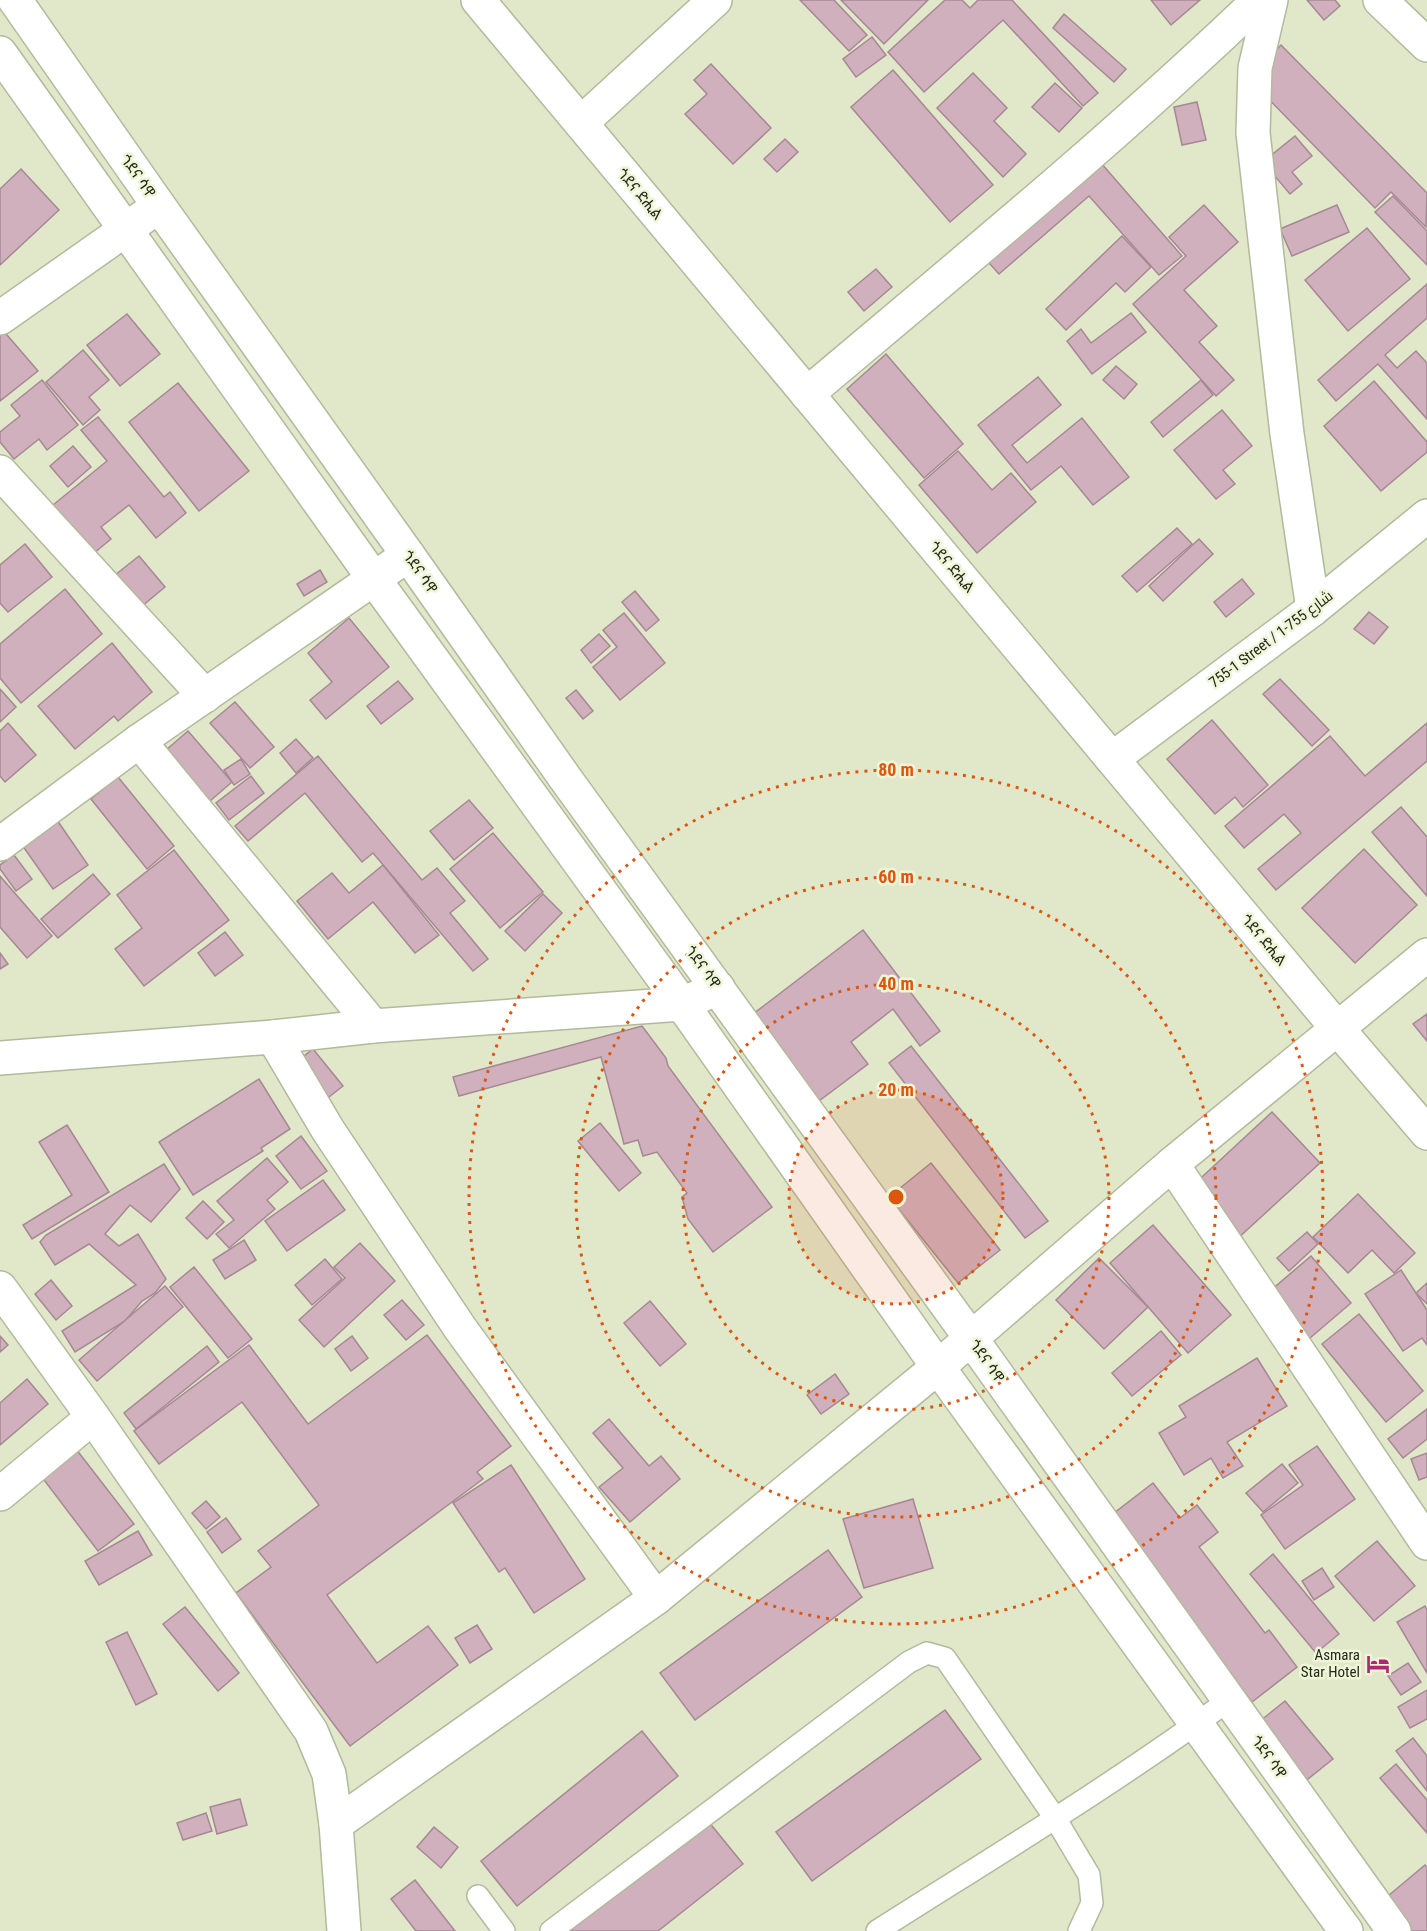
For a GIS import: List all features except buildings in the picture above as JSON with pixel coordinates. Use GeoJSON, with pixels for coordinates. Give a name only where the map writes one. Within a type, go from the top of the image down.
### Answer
{"type":"FeatureCollection","features":[{"type":"Feature","properties":{"kind":"street","name":"ጎደና ሳዋ"},"geometry":{"type":"LineString","coordinates":[[15,0],[565,778],[970,1336],[1394,1931]]}},
{"type":"Feature","properties":{"kind":"street","name":"ጎደና ድሒል"},"geometry":{"type":"LineString","coordinates":[[478,0],[1337,1028],[1427,1132]]}},
{"type":"Feature","properties":{"kind":"street"},"geometry":{"type":"LineString","coordinates":[[581,123],[715,0]]}},
{"type":"Feature","properties":{"kind":"street"},"geometry":{"type":"LineString","coordinates":[[807,394],[1061,180],[1184,72],[1259,0]]}},
{"type":"Feature","properties":{"kind":"street"},"geometry":{"type":"LineString","coordinates":[[1271,0],[1255,68],[1253,133],[1287,434],[1313,609]]}},
{"type":"Feature","properties":{"kind":"street"},"geometry":{"type":"LineString","coordinates":[[1386,2],[1427,45]]}},
{"type":"Feature","properties":{"kind":"street"},"geometry":{"type":"LineString","coordinates":[[0,53],[374,579],[682,1004],[938,1367],[1346,1931]]}},
{"type":"Feature","properties":{"kind":"street"},"geometry":{"type":"LineString","coordinates":[[0,318],[159,206]]}},
{"type":"Feature","properties":{"kind":"street"},"geometry":{"type":"LineString","coordinates":[[0,472],[205,696]]}},
{"type":"Feature","properties":{"kind":"street","name":"755-1 Street / شارع 755-1"},"geometry":{"type":"LineString","coordinates":[[1112,759],[1313,609],[1427,516]]}},
{"type":"Feature","properties":{"kind":"street"},"geometry":{"type":"LineString","coordinates":[[0,844],[138,741],[408,555]]}},
{"type":"Feature","properties":{"kind":"street"},"geometry":{"type":"LineString","coordinates":[[138,741],[373,1026]]}},
{"type":"Feature","properties":{"kind":"street"},"geometry":{"type":"LineString","coordinates":[[336,1824],[656,1598],[938,1367],[970,1336],[1172,1164],[1427,955]]}},
{"type":"Feature","properties":{"kind":"street"},"geometry":{"type":"LineString","coordinates":[[0,1058],[273,1037],[373,1026],[682,1004],[718,988]]}},
{"type":"Feature","properties":{"kind":"street"},"geometry":{"type":"LineString","coordinates":[[273,1037],[328,1130],[460,1328],[656,1598]]}},
{"type":"Feature","properties":{"kind":"street"},"geometry":{"type":"LineString","coordinates":[[1172,1164],[1427,1544]]}},
{"type":"Feature","properties":{"kind":"street"},"geometry":{"type":"LineString","coordinates":[[0,1288],[93,1417],[311,1731],[329,1774],[336,1824],[344,1931]]}},
{"type":"Feature","properties":{"kind":"street"},"geometry":{"type":"LineString","coordinates":[[0,1494],[93,1417]]}},
{"type":"Feature","properties":{"kind":"lane"},"geometry":{"type":"LineString","coordinates":[[551,1931],[909,1662],[927,1653],[945,1658],[1055,1818],[1089,1875],[1092,1903],[1079,1931]]}},
{"type":"Feature","properties":{"kind":"lane"},"geometry":{"type":"LineString","coordinates":[[877,1931],[1055,1818],[1196,1725],[1228,1700]]}},
{"type":"Feature","properties":{"kind":"lane"},"geometry":{"type":"LineString","coordinates":[[478,1896],[504,1931]]}},
{"type":"Feature","properties":{"kind":"place","name":"Asmara Star Hotel"},"geometry":{"type":"Point","coordinates":[1378,1664]}}]}
